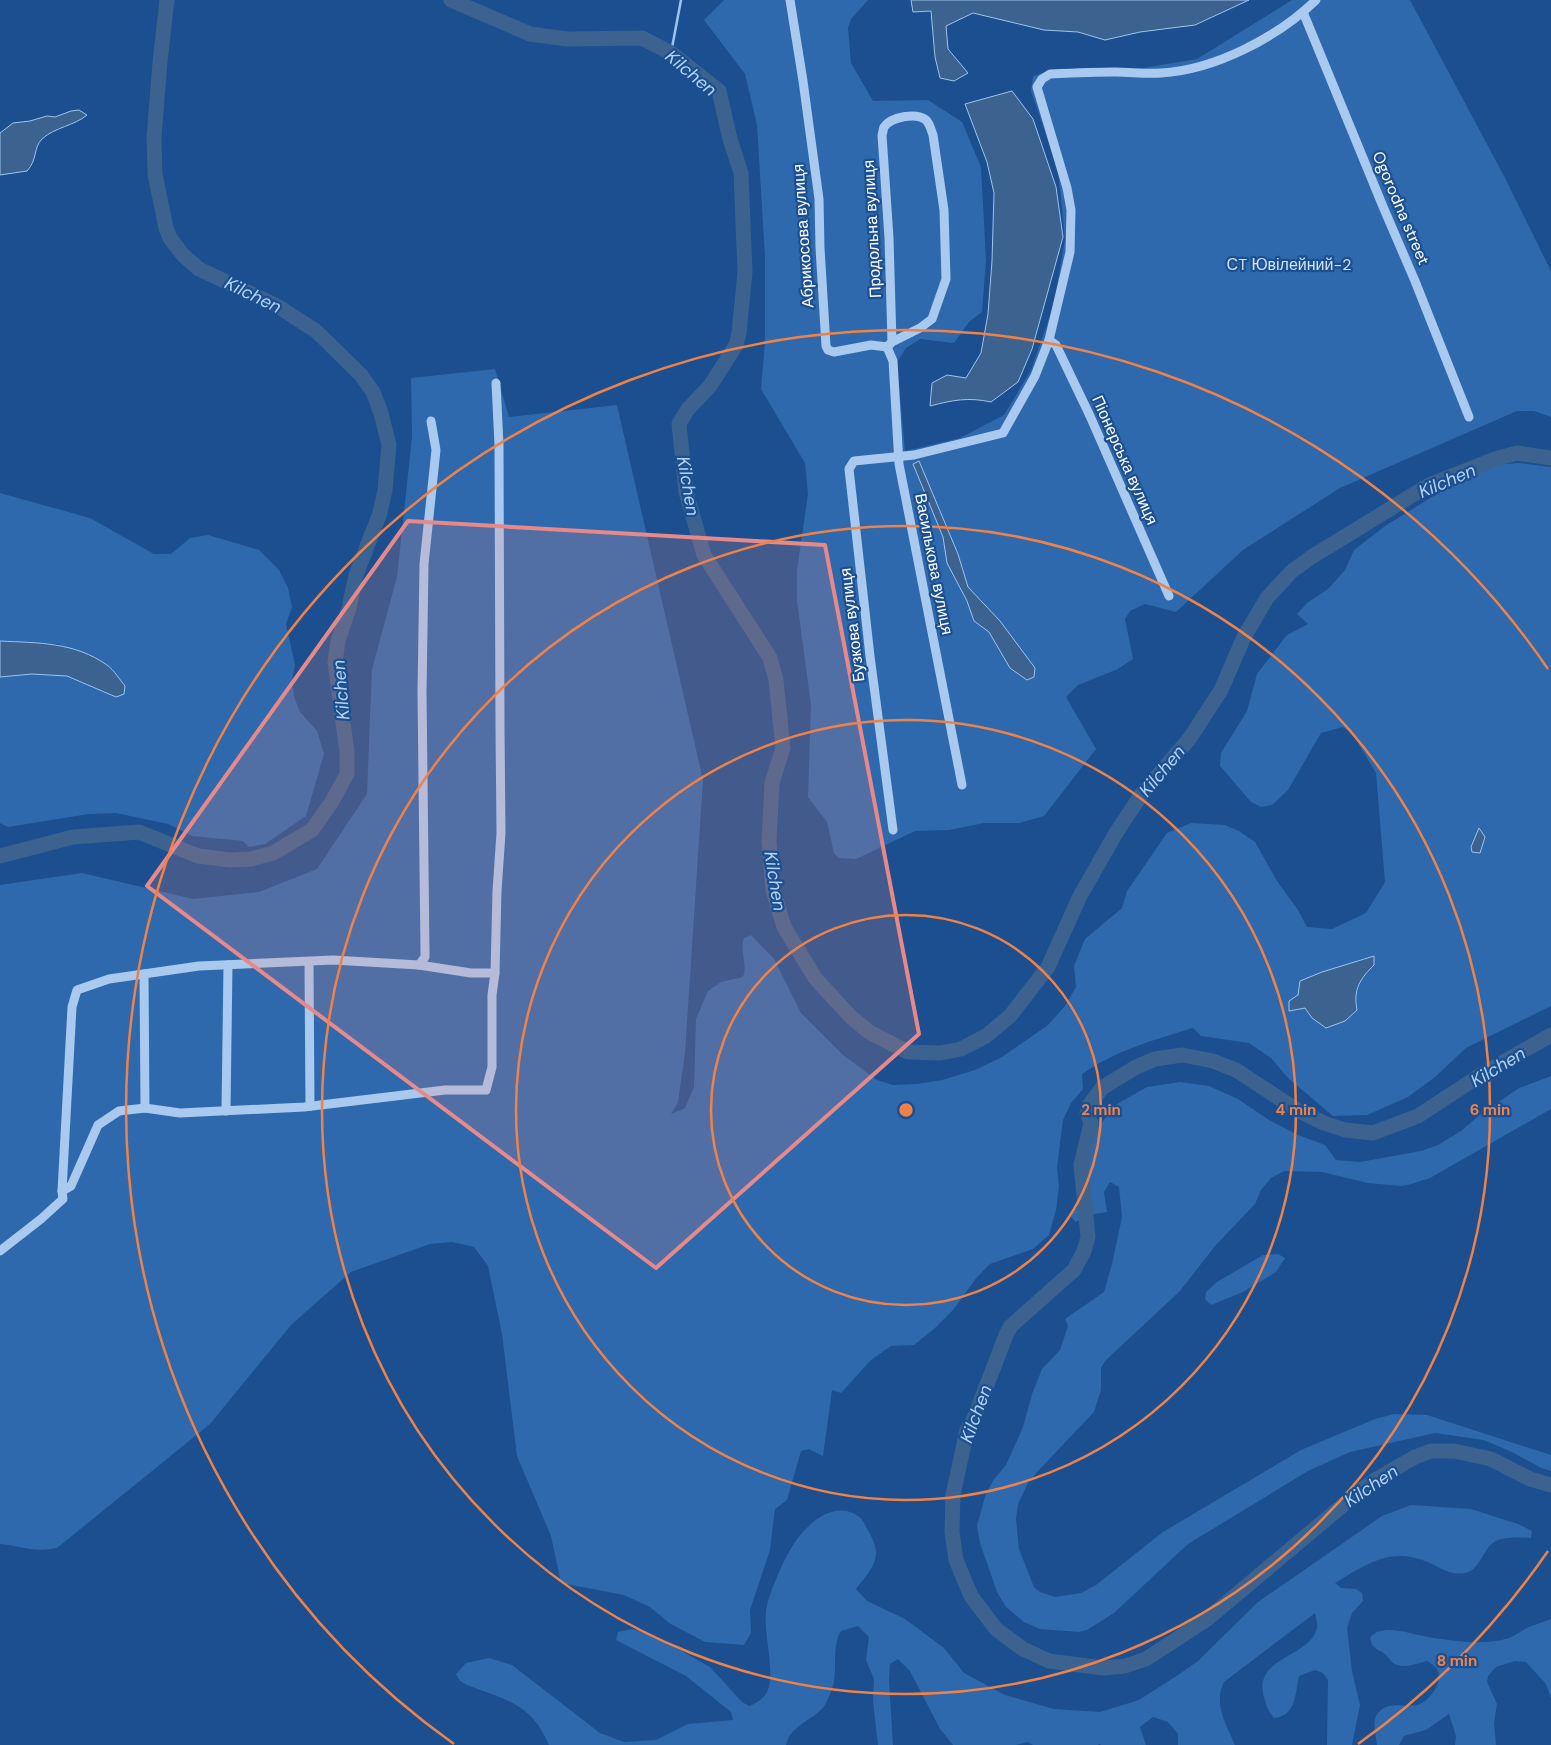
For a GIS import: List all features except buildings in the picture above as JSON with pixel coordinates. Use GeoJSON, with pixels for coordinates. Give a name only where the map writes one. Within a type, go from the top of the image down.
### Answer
{"type":"FeatureCollection","features":[{"type":"Feature","properties":{"kind":"street","name":"Абрикосова вулиця"},"geometry":{"type":"LineString","coordinates":[[790,0],[819,199],[826,346],[828,350],[834,352],[871,345],[890,344]]}},
{"type":"Feature","properties":{"kind":"street"},"geometry":{"type":"LineString","coordinates":[[1049,340],[1070,252],[1071,210],[1067,188],[1040,101],[1037,87],[1042,79],[1050,74],[1161,73],[1196,68],[1235,53],[1278,31],[1316,0]]}},
{"type":"Feature","properties":{"kind":"street","name":"Ogorodna street"},"geometry":{"type":"LineString","coordinates":[[1303,12],[1415,281],[1469,417]]}},
{"type":"Feature","properties":{"kind":"street","name":"Продольна вулиця"},"geometry":{"type":"LineString","coordinates":[[912,115],[921,118],[930,125],[933,135],[944,210],[946,279],[932,319],[920,328],[890,344],[889,238],[882,135],[884,127],[889,122],[912,115]]}},
{"type":"Feature","properties":{"kind":"street","name":"Бузкова вулиця"},"geometry":{"type":"LineString","coordinates":[[893,830],[870,656],[849,468],[854,462],[914,455],[1003,434],[1035,376],[1049,340]]}},
{"type":"Feature","properties":{"kind":"street","name":"Піонерська вулиця"},"geometry":{"type":"LineString","coordinates":[[1049,340],[1056,345],[1090,416],[1169,596]]}},
{"type":"Feature","properties":{"kind":"street","name":"Василькова вулиця"},"geometry":{"type":"LineString","coordinates":[[890,344],[893,361],[901,472],[962,785]]}},
{"type":"Feature","properties":{"kind":"street"},"geometry":{"type":"LineString","coordinates":[[62,1191],[70,1186],[98,1125],[119,1111],[145,1108],[180,1113],[226,1111],[310,1106],[445,1090],[486,1090],[492,1067],[492,995],[495,973],[497,891],[502,833],[499,445],[496,383]]}},
{"type":"Feature","properties":{"kind":"street"},"geometry":{"type":"LineString","coordinates":[[419,966],[425,957],[424,564],[436,450],[431,421]]}},
{"type":"Feature","properties":{"kind":"street"},"geometry":{"type":"LineString","coordinates":[[0,1251],[63,1199],[72,1007],[77,990],[109,979],[199,966],[333,960],[419,966],[471,973],[495,973]]}},
{"type":"Feature","properties":{"kind":"street"},"geometry":{"type":"LineString","coordinates":[[309,962],[310,1106]]}},
{"type":"Feature","properties":{"kind":"street"},"geometry":{"type":"LineString","coordinates":[[226,1111],[228,965]]}},
{"type":"Feature","properties":{"kind":"street"},"geometry":{"type":"LineString","coordinates":[[144,974],[145,1108]]}},
{"type":"Feature","properties":{"kind":"highlighted area"},"geometry":{"type":"Polygon","coordinates":[[[408,521],[825,545],[919,1034],[656,1268],[147,886],[408,521]]]}},
{"type":"Feature","properties":{"kind":"green space","name":"СT Ювілейний-2"},"geometry":{"type":"Polygon","coordinates":[[[724,0],[868,0],[851,19],[848,28],[851,63],[873,101],[928,100],[962,122],[981,167],[986,260],[982,312],[969,322],[954,343],[920,339],[906,348],[897,362],[905,451],[960,438],[1004,415],[1031,370],[1054,304],[1065,239],[1058,170],[1031,91],[1033,76],[1048,71],[1137,69],[1197,59],[1292,0],[1410,0],[1504,176],[1551,271],[1551,417],[1534,411],[1517,411],[1340,488],[1243,550],[1176,612],[1145,604],[1130,611],[1125,619],[1133,659],[1118,669],[1078,685],[1066,697],[1096,749],[1044,816],[1019,823],[984,823],[949,830],[915,831],[856,859],[839,858],[834,853],[827,822],[808,797],[811,705],[797,601],[797,570],[808,494],[805,463],[761,389],[765,342],[765,257],[757,125],[745,74],[704,20],[724,0]]]}},
{"type":"Feature","properties":{"kind":"green space"},"geometry":{"type":"Polygon","coordinates":[[[495,369],[509,417],[617,405],[703,780],[685,1053],[678,1102],[671,1114],[685,1108],[694,1087],[696,1019],[708,991],[721,982],[743,977],[745,967],[743,943],[744,938],[751,935],[774,959],[801,1013],[843,1055],[877,1080],[893,1085],[942,1080],[975,1070],[1002,1057],[1048,1025],[1065,1006],[1076,987],[1074,966],[1085,939],[1122,908],[1127,891],[1167,833],[1191,823],[1225,825],[1239,831],[1255,842],[1277,881],[1298,910],[1307,927],[1332,929],[1366,913],[1385,882],[1376,773],[1352,733],[1343,727],[1321,733],[1288,790],[1272,805],[1261,807],[1251,802],[1220,766],[1221,753],[1247,711],[1257,674],[1287,635],[1308,624],[1297,614],[1307,603],[1328,589],[1345,570],[1354,550],[1385,526],[1466,476],[1492,465],[1518,463],[1551,467],[1551,1006],[1466,1048],[1435,1077],[1408,1097],[1367,1115],[1333,1116],[1288,1078],[1271,1058],[1249,1043],[1201,1036],[1193,1028],[1122,1052],[1082,1074],[1083,1089],[1071,1103],[1063,1120],[1057,1167],[1059,1187],[1056,1210],[1049,1235],[1033,1249],[990,1264],[977,1277],[953,1310],[914,1345],[891,1346],[871,1360],[841,1393],[832,1390],[823,1456],[809,1449],[801,1451],[787,1500],[775,1509],[770,1550],[750,1610],[751,1633],[744,1645],[705,1642],[669,1623],[650,1607],[624,1595],[561,1583],[551,1536],[517,1456],[502,1334],[488,1266],[474,1247],[452,1242],[430,1244],[351,1272],[291,1325],[210,1424],[57,1548],[34,1549],[0,1544],[0,885],[82,873],[193,899],[259,892],[317,869],[367,794],[372,669],[397,577],[412,437],[411,378],[495,369]],[[1364,958],[1347,965],[1289,1001],[1305,1008],[1312,1018],[1355,998],[1361,978],[1374,965],[1364,958]]]}},
{"type":"Feature","properties":{"kind":"green space"},"geometry":{"type":"Polygon","coordinates":[[[0,493],[90,518],[154,554],[171,554],[190,538],[208,535],[259,550],[279,570],[288,588],[292,607],[286,624],[295,665],[292,681],[294,697],[300,712],[317,731],[324,754],[306,816],[265,844],[249,847],[243,841],[192,836],[168,824],[116,813],[89,814],[8,827],[0,823],[0,677],[32,674],[67,676],[116,697],[59,644],[0,641],[0,493]]]}},
{"type":"Feature","properties":{"kind":"green space"},"geometry":{"type":"Polygon","coordinates":[[[1551,1076],[1551,1109],[1430,1178],[1401,1186],[1368,1183],[1322,1172],[1284,1171],[1271,1178],[1261,1190],[1255,1204],[1215,1246],[1180,1291],[1105,1361],[1101,1368],[1101,1390],[1094,1412],[1028,1483],[1018,1504],[1016,1519],[1019,1549],[1034,1587],[1040,1592],[1055,1597],[1081,1593],[1096,1585],[1163,1532],[1301,1450],[1375,1419],[1394,1414],[1427,1415],[1551,1455],[1551,1471],[1484,1440],[1435,1433],[1350,1452],[1308,1471],[1188,1544],[1114,1613],[1087,1630],[1079,1632],[1040,1629],[1024,1622],[1006,1607],[997,1592],[980,1543],[977,1526],[986,1493],[1006,1465],[1023,1427],[1032,1394],[1042,1369],[1060,1350],[1068,1326],[1065,1319],[1104,1292],[1122,1217],[1119,1187],[1110,1182],[1104,1192],[1107,1212],[1094,1214],[1076,1222],[1071,1217],[1073,1212],[1088,1196],[1085,1177],[1087,1155],[1097,1128],[1117,1104],[1147,1087],[1180,1082],[1209,1086],[1238,1099],[1269,1120],[1298,1135],[1325,1145],[1336,1160],[1360,1162],[1421,1151],[1438,1145],[1461,1131],[1481,1114],[1519,1088],[1551,1076]]]}},
{"type":"Feature","properties":{"kind":"green space"},"geometry":{"type":"Polygon","coordinates":[[[1278,1254],[1285,1258],[1276,1272],[1243,1292],[1211,1305],[1205,1299],[1206,1292],[1217,1282],[1263,1255],[1278,1254]]]}},
{"type":"Feature","properties":{"kind":"green space"},"geometry":{"type":"Polygon","coordinates":[[[1411,1505],[1471,1509],[1518,1524],[1532,1531],[1531,1538],[1509,1538],[1496,1541],[1491,1544],[1475,1568],[1465,1573],[1449,1572],[1425,1561],[1400,1556],[1389,1557],[1367,1564],[1335,1583],[1341,1588],[1356,1589],[1362,1593],[1363,1601],[1352,1613],[1347,1628],[1352,1671],[1360,1705],[1352,1745],[1327,1745],[1328,1680],[1323,1673],[1315,1670],[1299,1676],[1291,1709],[1281,1716],[1274,1718],[1265,1700],[1263,1684],[1266,1674],[1312,1638],[1317,1628],[1315,1613],[1224,1682],[1221,1690],[1220,1706],[1235,1745],[1178,1745],[1178,1734],[1168,1722],[1153,1717],[1140,1727],[1146,1745],[1033,1745],[1028,1742],[1016,1745],[953,1745],[940,1729],[910,1671],[898,1659],[890,1664],[889,1680],[893,1745],[878,1745],[873,1701],[874,1679],[866,1660],[869,1637],[858,1626],[841,1631],[838,1637],[834,1681],[826,1703],[817,1713],[793,1732],[786,1745],[549,1745],[534,1720],[516,1705],[467,1685],[460,1681],[456,1674],[466,1663],[489,1658],[512,1665],[600,1733],[624,1742],[656,1740],[688,1724],[733,1720],[731,1712],[686,1676],[616,1640],[618,1632],[633,1629],[664,1641],[710,1667],[742,1702],[749,1706],[754,1704],[765,1695],[770,1683],[766,1627],[767,1605],[786,1557],[801,1534],[818,1519],[827,1513],[848,1511],[860,1517],[875,1546],[876,1556],[874,1564],[856,1589],[867,1601],[905,1619],[944,1648],[964,1673],[1005,1695],[1054,1709],[1100,1712],[1139,1700],[1178,1675],[1198,1661],[1258,1602],[1382,1516],[1411,1505]]]}},
{"type":"Feature","properties":{"kind":"green space"},"geometry":{"type":"Polygon","coordinates":[[[1551,1619],[1551,1698],[1546,1684],[1526,1662],[1515,1661],[1496,1667],[1488,1676],[1487,1682],[1497,1704],[1494,1723],[1496,1745],[1455,1745],[1456,1736],[1449,1714],[1426,1730],[1404,1736],[1399,1745],[1377,1745],[1375,1719],[1379,1712],[1388,1706],[1415,1705],[1424,1702],[1438,1684],[1439,1674],[1437,1669],[1428,1661],[1406,1666],[1393,1663],[1372,1644],[1370,1638],[1375,1633],[1389,1630],[1458,1641],[1489,1642],[1509,1638],[1529,1627],[1551,1619]]]}},
{"type":"Feature","properties":{"kind":"shaded area"},"geometry":{"type":"Polygon","coordinates":[[[911,0],[1249,0],[1195,25],[1140,32],[1105,40],[1078,32],[1044,30],[973,13],[946,26],[948,49],[968,73],[954,81],[940,78],[935,57],[931,11],[913,12],[911,0]]]}},
{"type":"Feature","properties":{"kind":"shaded area"},"geometry":{"type":"Polygon","coordinates":[[[1012,91],[1033,119],[1056,187],[1063,237],[1032,349],[1018,382],[991,402],[960,400],[930,406],[932,383],[947,375],[966,378],[981,353],[988,314],[994,193],[987,162],[965,104],[1012,91]]]}},
{"type":"Feature","properties":{"kind":"shaded area"},"geometry":{"type":"Polygon","coordinates":[[[79,110],[87,115],[47,135],[39,142],[33,162],[27,171],[0,175],[0,133],[13,123],[47,116],[55,117],[79,110]]]}},
{"type":"Feature","properties":{"kind":"shaded area"},"geometry":{"type":"Polygon","coordinates":[[[919,461],[958,554],[968,587],[1000,621],[1035,668],[1034,677],[1027,680],[1010,668],[989,632],[974,621],[967,601],[947,563],[943,537],[913,464],[919,461]]]}},
{"type":"Feature","properties":{"kind":"shaded area"},"geometry":{"type":"Polygon","coordinates":[[[0,641],[56,645],[95,657],[107,665],[125,686],[124,694],[116,697],[67,676],[32,674],[0,677],[0,641]]]}},
{"type":"Feature","properties":{"kind":"shaded area"},"geometry":{"type":"Polygon","coordinates":[[[1479,828],[1485,837],[1480,853],[1472,852],[1471,847],[1479,828]]]}},
{"type":"Feature","properties":{"kind":"shaded area"},"geometry":{"type":"Polygon","coordinates":[[[1374,956],[1374,965],[1361,980],[1357,990],[1357,1010],[1345,1021],[1326,1028],[1312,1018],[1305,1008],[1289,1011],[1289,1001],[1298,995],[1300,981],[1374,956]]]}},
{"type":"Feature","properties":{"kind":"waterway","name":"Kilchen"},"geometry":{"type":"LineString","coordinates":[[0,856],[73,837],[139,832],[198,856],[230,860],[251,859],[273,853],[312,830],[331,803],[347,774],[347,752],[335,662],[338,641],[349,608],[356,575],[380,513],[385,490],[389,445],[381,413],[373,392],[361,375],[316,331],[279,307],[199,269],[183,255],[170,238],[166,228],[155,174],[154,137],[167,0]]}},
{"type":"Feature","properties":{"kind":"waterway","name":"Kilchen"},"geometry":{"type":"LineString","coordinates":[[451,0],[530,34],[567,39],[642,38],[671,53],[719,91],[730,139],[741,173],[745,272],[739,333],[736,345],[710,386],[688,409],[679,424],[686,492],[704,555],[770,658],[776,680],[783,748],[772,783],[769,842],[773,890],[784,927],[815,978],[851,1017],[869,1032],[908,1052],[940,1053],[961,1049],[986,1036],[1010,1016],[1048,967],[1080,896],[1116,833],[1141,795],[1190,738],[1221,690],[1244,637],[1267,598],[1292,571],[1313,556],[1429,485],[1495,459],[1517,453],[1551,458]]}},
{"type":"Feature","properties":{"kind":"waterway"},"geometry":{"type":"LineString","coordinates":[[671,53],[681,0]]}},
{"type":"Feature","properties":{"kind":"waterway","name":"Kilchen"},"geometry":{"type":"LineString","coordinates":[[1551,1035],[1479,1076],[1418,1116],[1373,1133],[1345,1130],[1324,1123],[1297,1110],[1236,1070],[1213,1061],[1182,1055],[1155,1059],[1136,1067],[1102,1088],[1090,1104],[1087,1113],[1091,1123],[1081,1165],[1088,1237],[1084,1251],[1074,1270],[1011,1326],[1006,1335],[973,1421],[967,1430],[953,1495],[952,1532],[956,1560],[971,1596],[996,1629],[1023,1649],[1049,1661],[1103,1668],[1125,1666],[1146,1659],[1206,1620],[1361,1490],[1415,1457],[1431,1451],[1454,1451],[1491,1459],[1530,1479],[1551,1485]]}}]}
